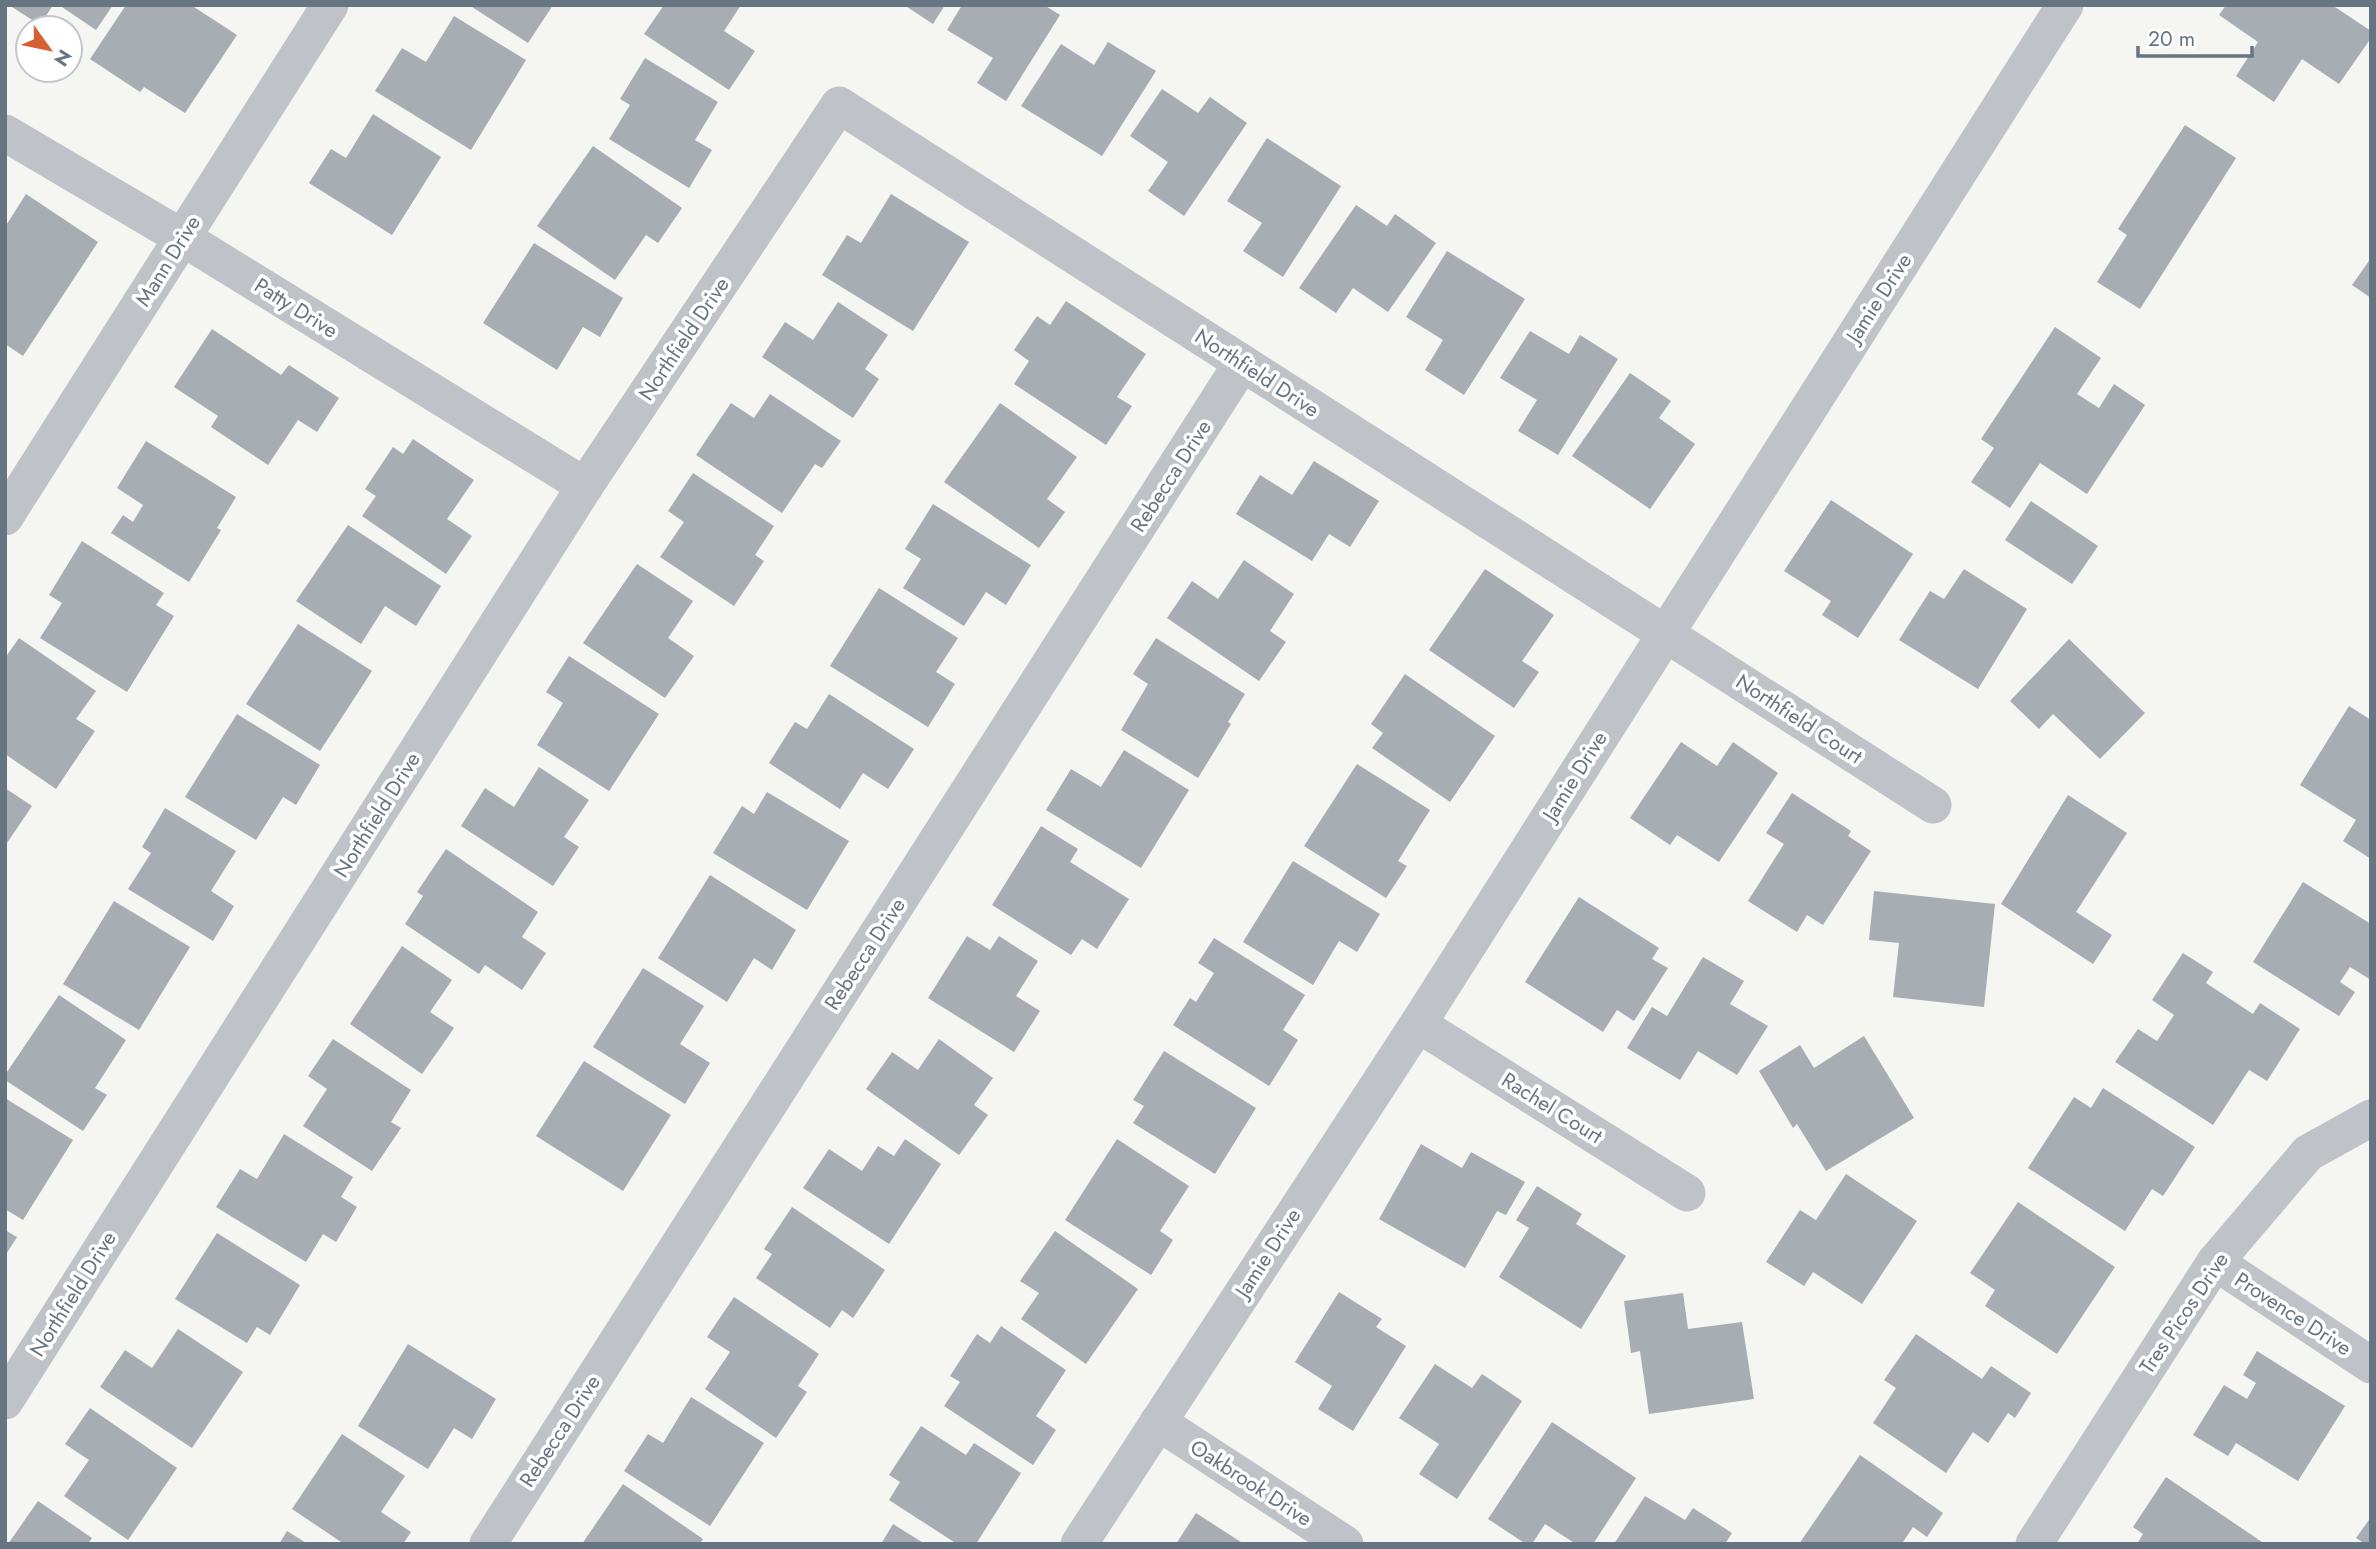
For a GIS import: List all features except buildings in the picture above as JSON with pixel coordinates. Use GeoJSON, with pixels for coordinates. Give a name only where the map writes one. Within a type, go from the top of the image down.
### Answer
{"type":"FeatureCollection","features":[{"type":"Feature","properties":{"kind":"street","name":"Mann Drive"},"geometry":{"type":"LineString","coordinates":[[5,517],[330,5]]}},
{"type":"Feature","properties":{"kind":"street","name":"Jamie Drive"},"geometry":{"type":"LineString","coordinates":[[1079,1544],[1418,1024],[2066,5]]}},
{"type":"Feature","properties":{"kind":"street","name":"Northfield Drive"},"geometry":{"type":"LineString","coordinates":[[5,1402],[585,486],[839,105],[1665,633]]}},
{"type":"Feature","properties":{"kind":"street","name":"Patty Drive"},"geometry":{"type":"LineString","coordinates":[[5,132],[183,238],[585,486]]}},
{"type":"Feature","properties":{"kind":"street","name":"Rebecca Drive"},"geometry":{"type":"LineString","coordinates":[[488,1544],[1242,363]]}},
{"type":"Feature","properties":{"kind":"street","name":"Northfield Court"},"geometry":{"type":"LineString","coordinates":[[1665,633],[1933,804]]}},
{"type":"Feature","properties":{"kind":"street","name":"Rachel Court"},"geometry":{"type":"LineString","coordinates":[[1418,1024],[1687,1193]]}},
{"type":"Feature","properties":{"kind":"street","name":"Tres Picos Drive"},"geometry":{"type":"LineString","coordinates":[[2034,1544],[2215,1262],[2308,1153],[2371,1118]]}},
{"type":"Feature","properties":{"kind":"street","name":"Provence Drive"},"geometry":{"type":"LineString","coordinates":[[2215,1262],[2371,1365]]}},
{"type":"Feature","properties":{"kind":"street","name":"Oakbrook Drive"},"geometry":{"type":"LineString","coordinates":[[1158,1422],[1345,1544]]}}]}
